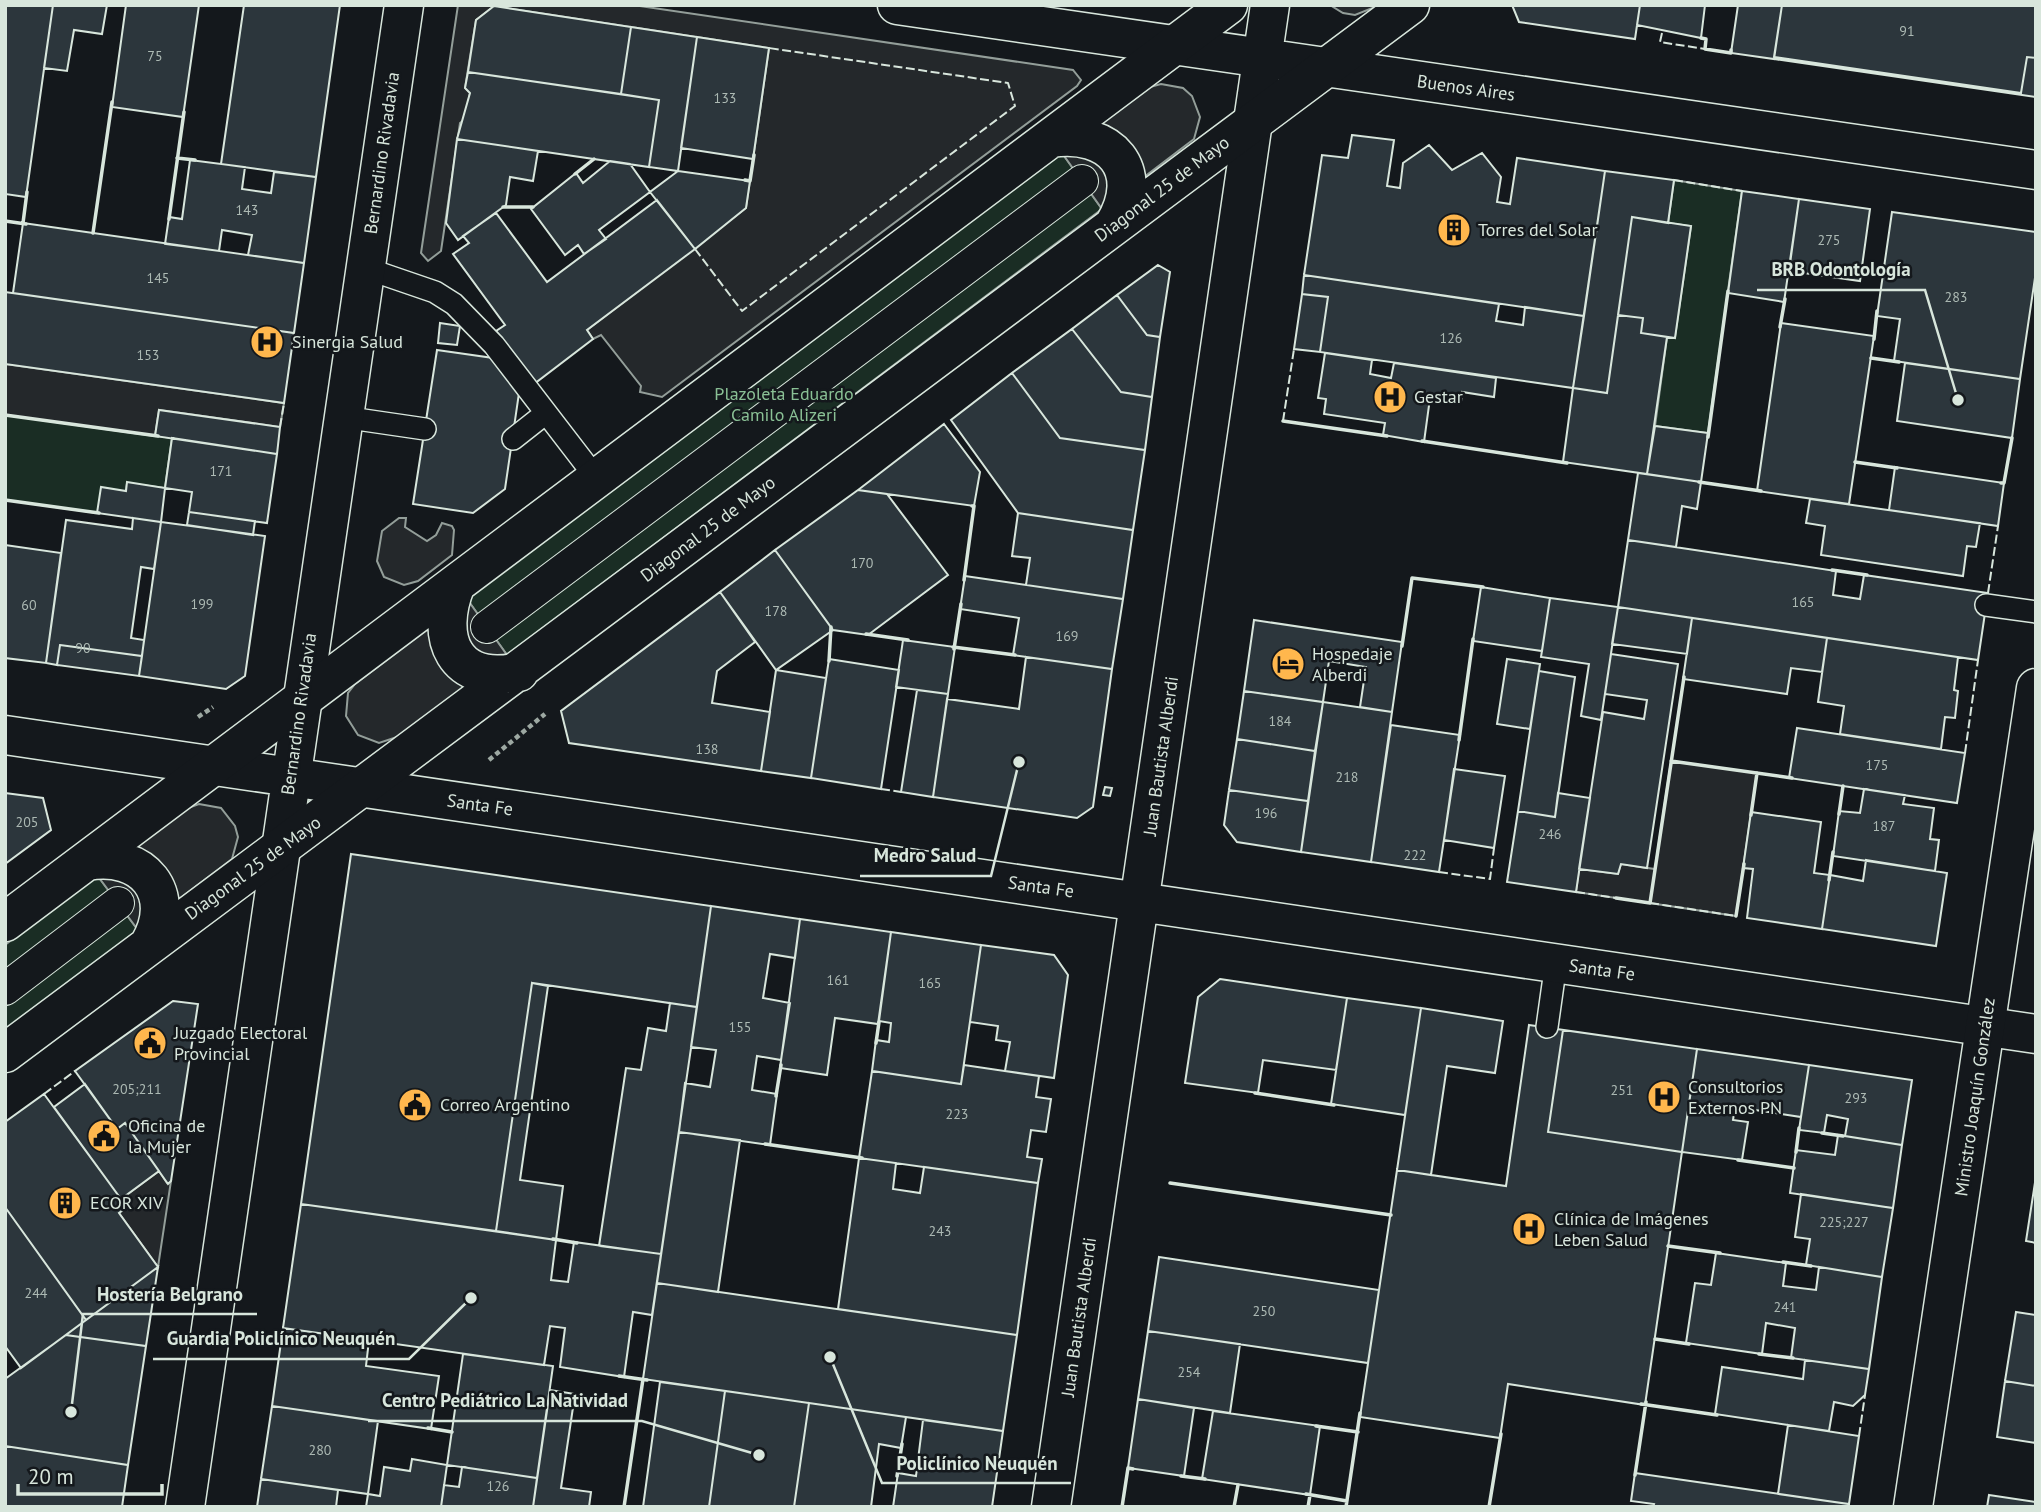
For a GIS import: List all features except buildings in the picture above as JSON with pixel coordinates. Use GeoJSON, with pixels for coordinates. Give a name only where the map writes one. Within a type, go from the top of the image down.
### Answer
{"type":"FeatureCollection","features":[{"type":"Feature","properties":{"kind":"street","name":"Bernardino Rivadavia"},"geometry":{"type":"LineString","coordinates":[[185,1507],[404,5]]}},
{"type":"Feature","properties":{"kind":"street","name":"Buenos Aires"},"geometry":{"type":"LineString","coordinates":[[897,5],[2036,170]]}},
{"type":"Feature","properties":{"kind":"street"},"geometry":{"type":"LineString","coordinates":[[5,922],[1228,5]]}},
{"type":"Feature","properties":{"kind":"street","name":"Juan Bautista Alberdi"},"geometry":{"type":"LineString","coordinates":[[1051,1507],[1270,5]]}},
{"type":"Feature","properties":{"kind":"street","name":"Diagonal 25 de Mayo"},"geometry":{"type":"LineString","coordinates":[[5,1053],[1410,5]]}},
{"type":"Feature","properties":{"kind":"street"},"geometry":{"type":"LineString","coordinates":[[1051,138],[1083,137],[1099,142],[1114,153],[1124,167],[1128,184],[1122,211],[1114,225]]}},
{"type":"Feature","properties":{"kind":"street"},"geometry":{"type":"LineString","coordinates":[[487,627],[1082,181]]}},
{"type":"Feature","properties":{"kind":"street"},"geometry":{"type":"LineString","coordinates":[[456,584],[446,615],[445,631],[456,655],[475,671],[503,675],[519,672]]}},
{"type":"Feature","properties":{"kind":"street","name":"Ministro Joaquín González"},"geometry":{"type":"LineString","coordinates":[[1913,1507],[2036,688]]}},
{"type":"Feature","properties":{"kind":"street","name":"Santa Fe"},"geometry":{"type":"LineString","coordinates":[[5,735],[2036,1034]]}},
{"type":"Feature","properties":{"kind":"street"},"geometry":{"type":"LineString","coordinates":[[87,861],[119,860],[133,865],[148,876],[157,889],[162,906],[158,927],[149,945]]}},
{"type":"Feature","properties":{"kind":"street"},"geometry":{"type":"LineString","coordinates":[[5,989],[118,903]]}},
{"type":"Feature","properties":{"kind":"lane"},"geometry":{"type":"LineString","coordinates":[[365,268],[449,300],[494,345],[597,479]]}},
{"type":"Feature","properties":{"kind":"lane"},"geometry":{"type":"LineString","coordinates":[[513,439],[546,413]]}},
{"type":"Feature","properties":{"kind":"lane"},"geometry":{"type":"LineString","coordinates":[[343,417],[425,429]]}},
{"type":"Feature","properties":{"kind":"lane"},"geometry":{"type":"LineString","coordinates":[[1986,605],[2036,612]]}},
{"type":"Feature","properties":{"kind":"lane"},"geometry":{"type":"LineString","coordinates":[[1546,1027],[1556,963]]}},
{"type":"Feature","properties":{"kind":"path"},"geometry":{"type":"LineString","coordinates":[[488,761],[545,714]]}},
{"type":"Feature","properties":{"kind":"green space","name":"Plazoleta Eduardo Camilo Alizeri"},"geometry":{"type":"Polygon","coordinates":[[[1062,153],[1102,209],[507,655],[467,599],[1062,153]]]}},
{"type":"Feature","properties":{"kind":"green space"},"geometry":{"type":"Polygon","coordinates":[[[1674,180],[1742,191],[1708,433],[1655,426],[1667,337],[1675,337],[1691,226],[1668,223],[1674,180]]]}},
{"type":"Feature","properties":{"kind":"green space"},"geometry":{"type":"Polygon","coordinates":[[[5,415],[172,438],[165,488],[127,483],[126,491],[97,513],[5,500],[5,415]]]}},
{"type":"Feature","properties":{"kind":"green space"},"geometry":{"type":"Polygon","coordinates":[[[97,875],[138,930],[5,1031],[5,945],[97,875]]]}},
{"type":"Feature","properties":{"kind":"shaded area"},"geometry":{"type":"Polygon","coordinates":[[[458,5],[633,5],[1073,70],[1081,80],[1077,86],[662,397],[640,392],[641,386],[601,335],[593,339],[587,330],[746,208],[769,48],[494,6],[476,20],[465,88],[470,93],[465,119],[460,123],[441,251],[428,261],[421,253],[458,5]]]}},
{"type":"Feature","properties":{"kind":"shaded area"},"geometry":{"type":"Polygon","coordinates":[[[1330,5],[1380,5],[1355,15],[1343,13],[1330,5]]]}},
{"type":"Feature","properties":{"kind":"shaded area"},"geometry":{"type":"Polygon","coordinates":[[[1161,84],[1183,88],[1192,96],[1200,117],[1194,139],[1102,209],[1062,153],[1150,87],[1161,84]]]}},
{"type":"Feature","properties":{"kind":"shaded area"},"geometry":{"type":"Polygon","coordinates":[[[5,364],[284,403],[280,427],[159,410],[155,436],[5,415],[5,364]]]}},
{"type":"Feature","properties":{"kind":"shaded area"},"geometry":{"type":"Polygon","coordinates":[[[399,518],[406,518],[405,527],[427,541],[436,535],[442,523],[452,526],[454,530],[452,555],[418,581],[404,585],[384,577],[377,561],[382,531],[399,518]]]}},
{"type":"Feature","properties":{"kind":"shaded area"},"geometry":{"type":"Polygon","coordinates":[[[467,599],[507,655],[400,736],[379,743],[358,735],[346,716],[348,693],[355,684],[467,599]]]}},
{"type":"Feature","properties":{"kind":"shaded area"},"geometry":{"type":"Polygon","coordinates":[[[1671,761],[1757,773],[1736,916],[1576,892],[1579,869],[1618,874],[1621,864],[1655,869],[1671,761]]]}},
{"type":"Feature","properties":{"kind":"shaded area"},"geometry":{"type":"Polygon","coordinates":[[[199,804],[221,808],[235,826],[238,837],[232,859],[138,930],[97,875],[188,808],[199,804]]]}},
{"type":"Feature","properties":{"kind":"shaded area"},"geometry":{"type":"Polygon","coordinates":[[[159,1171],[167,1183],[171,1181],[158,1267],[119,1213],[126,1207],[121,1199],[159,1171]]]}},
{"type":"Feature","properties":{"kind":"fence"},"geometry":{"type":"LineString","coordinates":[[1662,33],[1660,42],[1705,49]]}},
{"type":"Feature","properties":{"kind":"fence"},"geometry":{"type":"LineString","coordinates":[[695,249],[742,311],[1015,106],[1008,83],[769,48]]}},
{"type":"Feature","properties":{"kind":"fence"},"geometry":{"type":"LineString","coordinates":[[1674,180],[1742,191]]}},
{"type":"Feature","properties":{"kind":"fence"},"geometry":{"type":"LineString","coordinates":[[1283,421],[1294,349]]}},
{"type":"Feature","properties":{"kind":"fence"},"geometry":{"type":"LineString","coordinates":[[280,427],[284,403]]}},
{"type":"Feature","properties":{"kind":"fence"},"geometry":{"type":"LineString","coordinates":[[1988,593],[1998,526]]}},
{"type":"Feature","properties":{"kind":"fence"},"geometry":{"type":"LineString","coordinates":[[1965,753],[1978,660]]}},
{"type":"Feature","properties":{"kind":"fence"},"geometry":{"type":"LineString","coordinates":[[881,789],[901,792]]}},
{"type":"Feature","properties":{"kind":"fence"},"geometry":{"type":"LineString","coordinates":[[1439,872],[1490,879],[1494,848]]}},
{"type":"Feature","properties":{"kind":"fence"},"geometry":{"type":"LineString","coordinates":[[1576,892],[1616,898]]}},
{"type":"Feature","properties":{"kind":"fence"},"geometry":{"type":"LineString","coordinates":[[1650,903],[1736,916]]}},
{"type":"Feature","properties":{"kind":"fence"},"geometry":{"type":"LineString","coordinates":[[44,1094],[75,1071]]}},
{"type":"Feature","properties":{"kind":"fence"},"geometry":{"type":"LineString","coordinates":[[1859,1436],[1865,1395]]}},
{"type":"Feature","properties":{"kind":"wall"},"geometry":{"type":"LineString","coordinates":[[1701,38],[1706,39],[1705,49],[1731,53],[1731,50]]}},
{"type":"Feature","properties":{"kind":"wall"},"geometry":{"type":"LineString","coordinates":[[93,233],[112,102]]}},
{"type":"Feature","properties":{"kind":"wall"},"geometry":{"type":"LineString","coordinates":[[169,219],[184,112]]}},
{"type":"Feature","properties":{"kind":"wall"},"geometry":{"type":"LineString","coordinates":[[745,180],[750,181],[754,155]]}},
{"type":"Feature","properties":{"kind":"wall"},"geometry":{"type":"LineString","coordinates":[[177,158],[195,160]]}},
{"type":"Feature","properties":{"kind":"wall"},"geometry":{"type":"LineString","coordinates":[[575,174],[594,159]]}},
{"type":"Feature","properties":{"kind":"wall"},"geometry":{"type":"LineString","coordinates":[[23,223],[27,192]]}},
{"type":"Feature","properties":{"kind":"wall"},"geometry":{"type":"LineString","coordinates":[[503,207],[533,207]]}},
{"type":"Feature","properties":{"kind":"wall"},"geometry":{"type":"LineString","coordinates":[[5,221],[26,224]]}},
{"type":"Feature","properties":{"kind":"wall"},"geometry":{"type":"LineString","coordinates":[[1708,437],[1728,291]]}},
{"type":"Feature","properties":{"kind":"wall"},"geometry":{"type":"LineString","coordinates":[[1780,327],[1785,299]]}},
{"type":"Feature","properties":{"kind":"wall"},"geometry":{"type":"LineString","coordinates":[[1874,339],[1877,311]]}},
{"type":"Feature","properties":{"kind":"wall"},"geometry":{"type":"LineString","coordinates":[[1871,358],[1899,362]]}},
{"type":"Feature","properties":{"kind":"wall"},"geometry":{"type":"LineString","coordinates":[[5,415],[158,436]]}},
{"type":"Feature","properties":{"kind":"wall"},"geometry":{"type":"LineString","coordinates":[[1283,421],[1387,436]]}},
{"type":"Feature","properties":{"kind":"wall"},"geometry":{"type":"LineString","coordinates":[[2001,483],[2004,483],[2012,438]]}},
{"type":"Feature","properties":{"kind":"wall"},"geometry":{"type":"LineString","coordinates":[[1422,441],[1567,463]]}},
{"type":"Feature","properties":{"kind":"wall"},"geometry":{"type":"LineString","coordinates":[[1855,462],[1897,468]]}},
{"type":"Feature","properties":{"kind":"wall"},"geometry":{"type":"LineString","coordinates":[[1699,482],[1761,491]]}},
{"type":"Feature","properties":{"kind":"wall"},"geometry":{"type":"LineString","coordinates":[[5,500],[99,513]]}},
{"type":"Feature","properties":{"kind":"wall"},"geometry":{"type":"LineString","coordinates":[[964,580],[972,506]]}},
{"type":"Feature","properties":{"kind":"wall"},"geometry":{"type":"LineString","coordinates":[[1832,570],[1867,575]]}},
{"type":"Feature","properties":{"kind":"wall"},"geometry":{"type":"LineString","coordinates":[[1402,646],[1412,578],[1483,587]]}},
{"type":"Feature","properties":{"kind":"wall"},"geometry":{"type":"LineString","coordinates":[[954,649],[961,604]]}},
{"type":"Feature","properties":{"kind":"wall"},"geometry":{"type":"LineString","coordinates":[[829,661],[831,627]]}},
{"type":"Feature","properties":{"kind":"wall"},"geometry":{"type":"LineString","coordinates":[[866,634],[908,640]]}},
{"type":"Feature","properties":{"kind":"wall"},"geometry":{"type":"LineString","coordinates":[[1459,740],[1473,639]]}},
{"type":"Feature","properties":{"kind":"wall"},"geometry":{"type":"LineString","coordinates":[[953,647],[1015,655]]}},
{"type":"Feature","properties":{"kind":"wall"},"geometry":{"type":"LineString","coordinates":[[1616,898],[1650,903],[1684,677]]}},
{"type":"Feature","properties":{"kind":"wall"},"geometry":{"type":"LineString","coordinates":[[1671,761],[1792,778]]}},
{"type":"Feature","properties":{"kind":"wall"},"geometry":{"type":"LineString","coordinates":[[1751,815],[1757,773]]}},
{"type":"Feature","properties":{"kind":"wall"},"geometry":{"type":"LineString","coordinates":[[1839,814],[1843,786]]}},
{"type":"Feature","properties":{"kind":"wall"},"geometry":{"type":"LineString","coordinates":[[1829,880],[1833,852]]}},
{"type":"Feature","properties":{"kind":"wall"},"geometry":{"type":"LineString","coordinates":[[1736,916],[1744,864]]}},
{"type":"Feature","properties":{"kind":"wall"},"geometry":{"type":"LineString","coordinates":[[876,1043],[879,1022]]}},
{"type":"Feature","properties":{"kind":"wall"},"geometry":{"type":"LineString","coordinates":[[776,1096],[781,1065]]}},
{"type":"Feature","properties":{"kind":"wall"},"geometry":{"type":"LineString","coordinates":[[1255,1093],[1334,1105]]}},
{"type":"Feature","properties":{"kind":"wall"},"geometry":{"type":"LineString","coordinates":[[1796,1152],[1799,1128]]}},
{"type":"Feature","properties":{"kind":"wall"},"geometry":{"type":"LineString","coordinates":[[1822,1133],[1843,1136]]}},
{"type":"Feature","properties":{"kind":"wall"},"geometry":{"type":"LineString","coordinates":[[765,1144],[862,1158]]}},
{"type":"Feature","properties":{"kind":"wall"},"geometry":{"type":"LineString","coordinates":[[1738,1160],[1794,1168]]}},
{"type":"Feature","properties":{"kind":"wall"},"geometry":{"type":"LineString","coordinates":[[1170,1183],[1391,1215]]}},
{"type":"Feature","properties":{"kind":"wall"},"geometry":{"type":"LineString","coordinates":[[553,1239],[577,1243]]}},
{"type":"Feature","properties":{"kind":"wall"},"geometry":{"type":"LineString","coordinates":[[1668,1246],[1720,1253]]}},
{"type":"Feature","properties":{"kind":"wall"},"geometry":{"type":"LineString","coordinates":[[1783,1262],[1811,1266]]}},
{"type":"Feature","properties":{"kind":"wall"},"geometry":{"type":"LineString","coordinates":[[1655,1339],[1689,1344]]}},
{"type":"Feature","properties":{"kind":"wall"},"geometry":{"type":"LineString","coordinates":[[1759,1354],[1793,1358]]}},
{"type":"Feature","properties":{"kind":"wall"},"geometry":{"type":"LineString","coordinates":[[619,1376],[647,1380]]}},
{"type":"Feature","properties":{"kind":"wall"},"geometry":{"type":"LineString","coordinates":[[624,1507],[643,1379]]}},
{"type":"Feature","properties":{"kind":"wall"},"geometry":{"type":"LineString","coordinates":[[1635,1475],[1646,1402]]}},
{"type":"Feature","properties":{"kind":"wall"},"geometry":{"type":"LineString","coordinates":[[1641,1404],[1717,1415]]}},
{"type":"Feature","properties":{"kind":"wall"},"geometry":{"type":"LineString","coordinates":[[1346,1507],[1360,1413]]}},
{"type":"Feature","properties":{"kind":"wall"},"geometry":{"type":"LineString","coordinates":[[1316,1426],[1358,1432]]}},
{"type":"Feature","properties":{"kind":"wall"},"geometry":{"type":"LineString","coordinates":[[428,1428],[452,1432]]}},
{"type":"Feature","properties":{"kind":"wall"},"geometry":{"type":"LineString","coordinates":[[1489,1507],[1501,1434]]}},
{"type":"Feature","properties":{"kind":"wall"},"geometry":{"type":"LineString","coordinates":[[897,1476],[902,1444]]}},
{"type":"Feature","properties":{"kind":"wall"},"geometry":{"type":"LineString","coordinates":[[1122,1507],[1128,1468],[1133,1469]]}},
{"type":"Feature","properties":{"kind":"wall"},"geometry":{"type":"LineString","coordinates":[[1181,1476],[1205,1479]]}},
{"type":"Feature","properties":{"kind":"wall"},"geometry":{"type":"LineString","coordinates":[[1234,1507],[1238,1485]]}},
{"type":"Feature","properties":{"kind":"wall"},"geometry":{"type":"LineString","coordinates":[[1306,1494],[1347,1501]]}},
{"type":"Feature","properties":{"kind":"wall"},"geometry":{"type":"LineString","coordinates":[[1308,1507],[1310,1495]]}},
{"type":"Feature","properties":{"kind":"place","name":"Torres del Solar"},"geometry":{"type":"Point","coordinates":[1454,230]}},
{"type":"Feature","properties":{"kind":"place","name":"Sinergia Salud"},"geometry":{"type":"Point","coordinates":[267,342]}},
{"type":"Feature","properties":{"kind":"place","name":"Gestar"},"geometry":{"type":"Point","coordinates":[1390,397]}},
{"type":"Feature","properties":{"kind":"place","name":"BRB Odontología"},"geometry":{"type":"Point","coordinates":[1958,400]}},
{"type":"Feature","properties":{"kind":"place","name":"Hospedaje Alberdi"},"geometry":{"type":"Point","coordinates":[1288,664]}},
{"type":"Feature","properties":{"kind":"place","name":"Medro Salud"},"geometry":{"type":"Point","coordinates":[1019,762]}},
{"type":"Feature","properties":{"kind":"place","name":"Juzgado Electoral Provincial"},"geometry":{"type":"Point","coordinates":[150,1043]}},
{"type":"Feature","properties":{"kind":"place","name":"Consultorios Externos PN"},"geometry":{"type":"Point","coordinates":[1664,1097]}},
{"type":"Feature","properties":{"kind":"place","name":"Correo Argentino"},"geometry":{"type":"Point","coordinates":[415,1105]}},
{"type":"Feature","properties":{"kind":"place","name":"Oficina de la Mujer"},"geometry":{"type":"Point","coordinates":[104,1136]}},
{"type":"Feature","properties":{"kind":"place","name":"ECOR XIV"},"geometry":{"type":"Point","coordinates":[65,1203]}},
{"type":"Feature","properties":{"kind":"place","name":"Clínica de Imágenes Leben Salud"},"geometry":{"type":"Point","coordinates":[1529,1229]}},
{"type":"Feature","properties":{"kind":"place","name":"Guardia Policlínico Neuquén"},"geometry":{"type":"Point","coordinates":[471,1298]}},
{"type":"Feature","properties":{"kind":"place","name":"Policlínico Neuquén"},"geometry":{"type":"Point","coordinates":[830,1357]}},
{"type":"Feature","properties":{"kind":"place","name":"Hostería Belgrano"},"geometry":{"type":"Point","coordinates":[71,1412]}},
{"type":"Feature","properties":{"kind":"place","name":"Centro Pediátrico La Natividad"},"geometry":{"type":"Point","coordinates":[759,1455]}}]}
